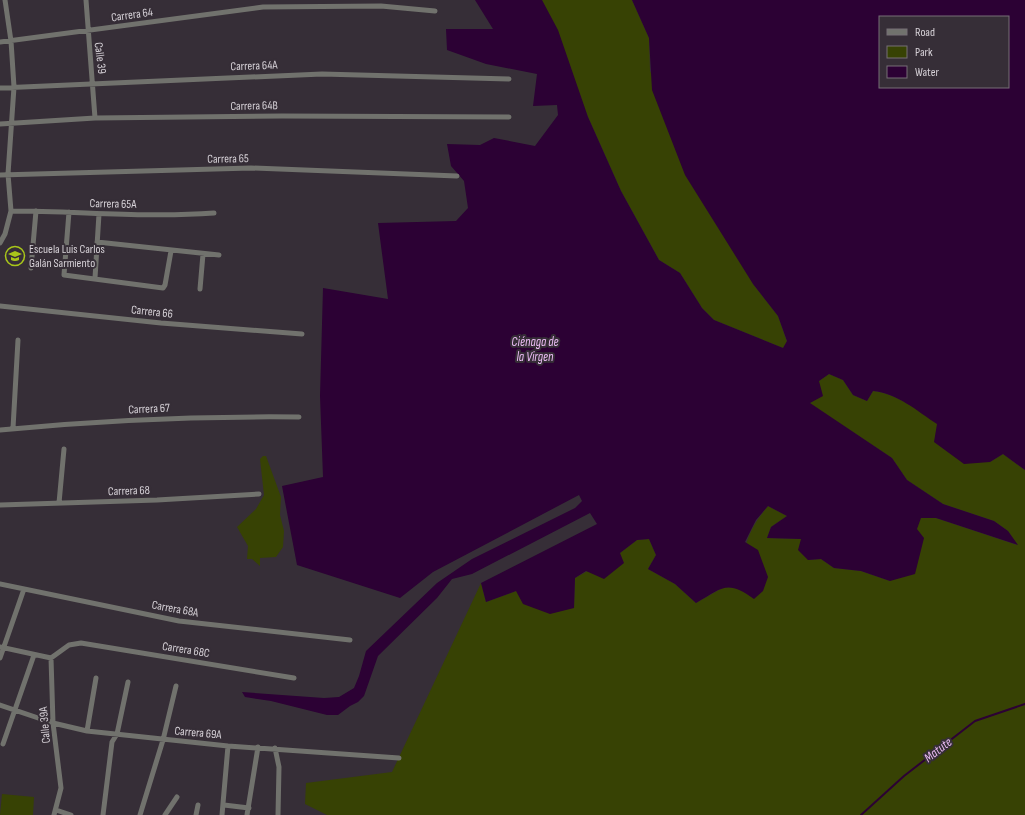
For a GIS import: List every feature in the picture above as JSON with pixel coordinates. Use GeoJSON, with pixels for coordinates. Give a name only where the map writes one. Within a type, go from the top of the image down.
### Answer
{"type":"FeatureCollection","features":[{"type":"Feature","properties":{"kind":"street"},"geometry":{"type":"LineString","coordinates":[[0,243],[5,234],[11,211],[8,174],[14,87],[11,41],[5,0]]}},
{"type":"Feature","properties":{"kind":"street","name":"Calle 39"},"geometry":{"type":"LineString","coordinates":[[86,0],[87,32],[93,83],[95,118]]}},
{"type":"Feature","properties":{"kind":"street","name":"Carrera 64"},"geometry":{"type":"LineString","coordinates":[[0,42],[87,32],[263,7],[381,6],[435,11]]}},
{"type":"Feature","properties":{"kind":"street","name":"Carrera 64A"},"geometry":{"type":"LineString","coordinates":[[0,88],[322,74],[509,79]]}},
{"type":"Feature","properties":{"kind":"street","name":"Carrera 64B"},"geometry":{"type":"LineString","coordinates":[[0,124],[95,118],[282,116],[509,117]]}},
{"type":"Feature","properties":{"kind":"street","name":"Carrera 65"},"geometry":{"type":"LineString","coordinates":[[0,175],[251,168],[457,176]]}},
{"type":"Feature","properties":{"kind":"street","name":"Carrera 65A"},"geometry":{"type":"LineString","coordinates":[[11,211],[188,215],[214,213]]}},
{"type":"Feature","properties":{"kind":"street"},"geometry":{"type":"LineString","coordinates":[[31,268],[36,211]]}},
{"type":"Feature","properties":{"kind":"street"},"geometry":{"type":"LineString","coordinates":[[69,212],[64,276],[95,278],[163,288],[166,285],[171,251]]}},
{"type":"Feature","properties":{"kind":"street"},"geometry":{"type":"LineString","coordinates":[[95,278],[99,214]]}},
{"type":"Feature","properties":{"kind":"street"},"geometry":{"type":"LineString","coordinates":[[97,242],[219,256]]}},
{"type":"Feature","properties":{"kind":"street"},"geometry":{"type":"LineString","coordinates":[[200,289],[203,254]]}},
{"type":"Feature","properties":{"kind":"street","name":"Carrera 66"},"geometry":{"type":"LineString","coordinates":[[0,306],[161,323],[302,334]]}},
{"type":"Feature","properties":{"kind":"street"},"geometry":{"type":"LineString","coordinates":[[14,428],[18,340]]}},
{"type":"Feature","properties":{"kind":"street","name":"Carrera 67"},"geometry":{"type":"LineString","coordinates":[[0,430],[84,422],[198,417],[299,417]]}},
{"type":"Feature","properties":{"kind":"street"},"geometry":{"type":"LineString","coordinates":[[59,503],[64,449]]}},
{"type":"Feature","properties":{"kind":"street","name":"Carrera 68"},"geometry":{"type":"LineString","coordinates":[[0,505],[259,494]]}},
{"type":"Feature","properties":{"kind":"street","name":"Carrera 68A"},"geometry":{"type":"LineString","coordinates":[[0,584],[179,621],[350,640]]}},
{"type":"Feature","properties":{"kind":"street"},"geometry":{"type":"LineString","coordinates":[[0,658],[2,647],[24,589]]}},
{"type":"Feature","properties":{"kind":"street","name":"Carrera 68C"},"geometry":{"type":"LineString","coordinates":[[52,658],[62,649],[74,643],[294,678]]}},
{"type":"Feature","properties":{"kind":"street"},"geometry":{"type":"LineString","coordinates":[[2,647],[52,658]]}},
{"type":"Feature","properties":{"kind":"street"},"geometry":{"type":"LineString","coordinates":[[3,744],[34,655]]}},
{"type":"Feature","properties":{"kind":"street","name":"Calle 39A"},"geometry":{"type":"LineString","coordinates":[[52,658],[53,723],[61,788],[55,812]]}},
{"type":"Feature","properties":{"kind":"street"},"geometry":{"type":"LineString","coordinates":[[87,731],[96,678]]}},
{"type":"Feature","properties":{"kind":"street"},"geometry":{"type":"LineString","coordinates":[[103,815],[112,742],[117,734],[128,682]]}},
{"type":"Feature","properties":{"kind":"street"},"geometry":{"type":"LineString","coordinates":[[140,815],[163,740],[176,686]]}},
{"type":"Feature","properties":{"kind":"street","name":"Carrera 69A"},"geometry":{"type":"LineString","coordinates":[[0,705],[53,723],[87,731],[228,746],[274,748],[398,758]]}},
{"type":"Feature","properties":{"kind":"street"},"geometry":{"type":"LineString","coordinates":[[222,815],[228,746]]}},
{"type":"Feature","properties":{"kind":"street"},"geometry":{"type":"LineString","coordinates":[[247,815],[258,748]]}},
{"type":"Feature","properties":{"kind":"street"},"geometry":{"type":"LineString","coordinates":[[274,748],[278,767],[278,815]]}},
{"type":"Feature","properties":{"kind":"street"},"geometry":{"type":"LineString","coordinates":[[165,815],[177,797]]}},
{"type":"Feature","properties":{"kind":"street"},"geometry":{"type":"LineString","coordinates":[[196,815],[198,805]]}},
{"type":"Feature","properties":{"kind":"street"},"geometry":{"type":"LineString","coordinates":[[224,805],[248,808]]}},
{"type":"Feature","properties":{"kind":"street"},"geometry":{"type":"LineString","coordinates":[[55,812],[71,815]]}},
{"type":"Feature","properties":{"kind":"green space"},"geometry":{"type":"Polygon","coordinates":[[[542,0],[632,0],[649,38],[650,71],[753,284],[778,316],[787,342],[783,348],[714,320],[702,308],[680,273],[659,260],[621,191],[588,117],[542,0]]]}},
{"type":"Feature","properties":{"kind":"green space"},"geometry":{"type":"Polygon","coordinates":[[[829,374],[843,380],[853,395],[867,401],[873,391],[887,394],[902,400],[949,431],[990,462],[1003,454],[1025,470],[1025,815],[327,815],[305,804],[306,783],[392,772],[481,583],[486,602],[516,591],[574,608],[575,578],[620,553],[637,540],[649,539],[656,555],[648,569],[675,584],[696,603],[724,587],[740,588],[744,554],[749,535],[768,506],[787,516],[771,527],[767,538],[801,539],[808,560],[821,559],[834,568],[861,571],[890,581],[920,518],[936,518],[1017,545],[1008,531],[994,521],[943,504],[907,480],[892,458],[809,403],[819,381],[829,374]]]}},
{"type":"Feature","properties":{"kind":"green space"},"geometry":{"type":"Polygon","coordinates":[[[263,456],[266,456],[281,497],[280,515],[284,531],[283,547],[276,557],[260,558],[260,566],[252,559],[247,559],[248,546],[237,527],[256,509],[264,495],[260,459],[263,456]]]}},
{"type":"Feature","properties":{"kind":"green space"},"geometry":{"type":"Polygon","coordinates":[[[2,794],[34,797],[33,815],[0,815],[2,794]]]}},
{"type":"Feature","properties":{"kind":"water","name":"Ciénaga de la Virgen"},"geometry":{"type":"Polygon","coordinates":[[[475,0],[542,0],[558,30],[588,117],[621,191],[659,260],[680,273],[702,308],[714,320],[783,348],[787,341],[778,316],[753,284],[685,175],[652,90],[649,38],[632,0],[1025,0],[1025,470],[1003,454],[990,462],[964,464],[934,442],[937,424],[914,408],[899,399],[882,392],[873,391],[867,401],[853,395],[843,380],[829,374],[819,381],[823,396],[810,403],[892,458],[907,480],[943,504],[994,521],[1008,531],[1018,545],[936,518],[921,518],[917,529],[924,538],[915,574],[890,581],[861,571],[834,568],[821,559],[808,560],[798,550],[801,539],[767,538],[771,527],[787,516],[768,506],[756,520],[745,542],[758,550],[768,577],[763,591],[754,599],[737,589],[725,588],[712,593],[696,603],[675,584],[648,569],[656,555],[649,539],[637,540],[620,553],[624,563],[604,579],[586,571],[575,578],[574,608],[550,614],[523,604],[516,591],[486,602],[481,583],[597,524],[590,513],[472,574],[452,579],[437,598],[378,656],[364,696],[358,702],[338,715],[327,715],[271,701],[245,697],[242,692],[324,698],[339,697],[354,688],[366,651],[437,583],[472,559],[575,508],[582,501],[579,495],[433,572],[400,598],[297,565],[282,486],[323,477],[320,396],[323,288],[388,299],[378,223],[456,221],[468,208],[464,181],[451,166],[447,144],[480,145],[494,138],[535,146],[558,115],[557,105],[533,106],[537,74],[486,64],[447,50],[446,29],[493,29],[475,0]]]}},
{"type":"Feature","properties":{"kind":"waterway","name":"Matute"},"geometry":{"type":"LineString","coordinates":[[861,815],[904,776],[975,721],[1025,704]]}},
{"type":"Feature","properties":{"kind":"place","name":"Escuela Luis Carlos Galán Sarmiento"},"geometry":{"type":"Point","coordinates":[15,256]}}]}
